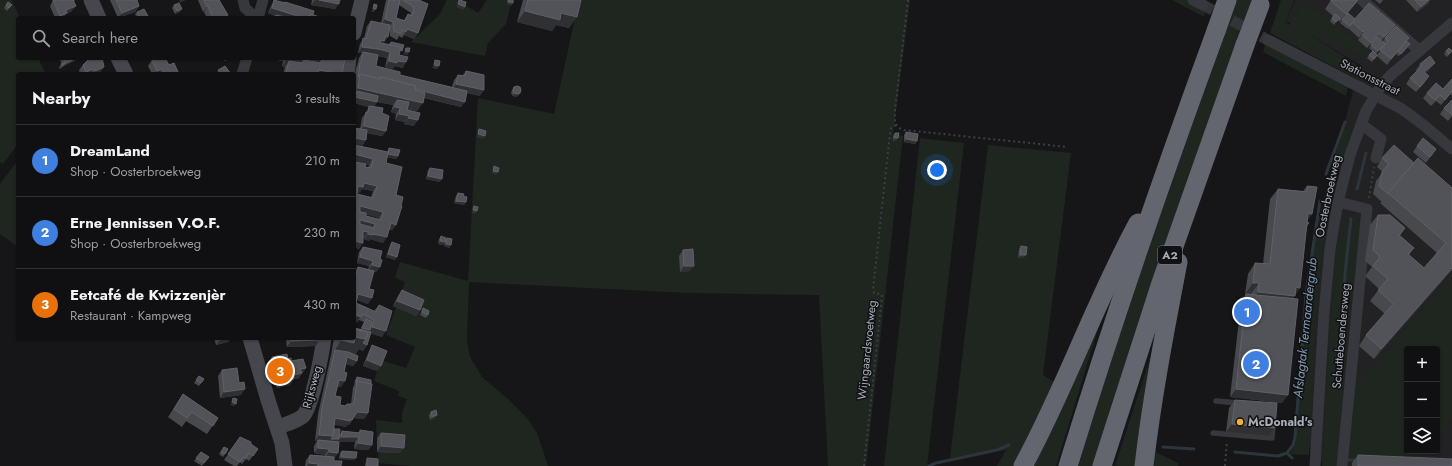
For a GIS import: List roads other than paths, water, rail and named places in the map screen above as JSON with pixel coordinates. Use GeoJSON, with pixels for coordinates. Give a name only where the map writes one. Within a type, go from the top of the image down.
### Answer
{"type":"FeatureCollection","features":[{"type":"Feature","properties":{"kind":"highway","name":"A2"},"geometry":{"type":"LineString","coordinates":[[1068,466],[1104,348],[1162,178],[1227,0]]}},
{"type":"Feature","properties":{"kind":"highway","name":"A2"},"geometry":{"type":"LineString","coordinates":[[1102,466],[1191,194],[1244,45],[1261,3]]}},
{"type":"Feature","properties":{"kind":"highway","name":"A2"},"geometry":{"type":"LineString","coordinates":[[1023,466],[1060,392],[1120,256],[1162,178]]}},
{"type":"Feature","properties":{"kind":"highway","name":"A2"},"geometry":{"type":"LineString","coordinates":[[1144,466],[1149,422],[1164,334],[1191,194]]}},
{"type":"Feature","properties":{"kind":"main road"},"geometry":{"type":"LineString","coordinates":[[91,0],[98,16]]}},
{"type":"Feature","properties":{"kind":"main road"},"geometry":{"type":"LineString","coordinates":[[356,25],[362,0]]}},
{"type":"Feature","properties":{"kind":"main road"},"geometry":{"type":"LineString","coordinates":[[119,60],[125,72]]}},
{"type":"Feature","properties":{"kind":"main road"},"geometry":{"type":"LineString","coordinates":[[347,72],[349,60]]}},
{"type":"Feature","properties":{"kind":"main road"},"geometry":{"type":"LineString","coordinates":[[251,340],[282,442],[285,466]]}},
{"type":"Feature","properties":{"kind":"main road","name":"Rijksweg"},"geometry":{"type":"LineString","coordinates":[[278,428],[298,420],[307,412],[311,401],[324,340]]}},
{"type":"Feature","properties":{"kind":"street"},"geometry":{"type":"LineString","coordinates":[[243,0],[246,8],[255,16]]}},
{"type":"Feature","properties":{"kind":"street"},"geometry":{"type":"LineString","coordinates":[[258,16],[263,0]]}},
{"type":"Feature","properties":{"kind":"street"},"geometry":{"type":"LineString","coordinates":[[1193,0],[1203,5]]}},
{"type":"Feature","properties":{"kind":"street"},"geometry":{"type":"LineString","coordinates":[[1362,0],[1420,51]]}},
{"type":"Feature","properties":{"kind":"street","name":"Oosterbroekweg"},"geometry":{"type":"LineString","coordinates":[[1315,466],[1324,313],[1330,249],[1338,202],[1350,155],[1366,112],[1384,82],[1452,23]]}},
{"type":"Feature","properties":{"kind":"street","name":"Stationsstraat"},"geometry":{"type":"LineString","coordinates":[[1268,40],[1402,109],[1452,149]]}},
{"type":"Feature","properties":{"kind":"street"},"geometry":{"type":"LineString","coordinates":[[243,72],[246,60]]}},
{"type":"Feature","properties":{"kind":"street"},"geometry":{"type":"LineString","coordinates":[[1361,124],[1381,139],[1376,158]]}},
{"type":"Feature","properties":{"kind":"street","name":"Schutteboendersweg"},"geometry":{"type":"LineString","coordinates":[[1338,202],[1367,210],[1342,466]]}},
{"type":"Feature","properties":{"kind":"lane"},"geometry":{"type":"LineString","coordinates":[[1216,401],[1245,404]]}},
{"type":"Feature","properties":{"kind":"lane"},"geometry":{"type":"LineString","coordinates":[[1213,433],[1272,438],[1274,415]]}},
{"type":"Feature","properties":{"kind":"waterway","name":"Afslagtak Termaardergrub"},"geometry":{"type":"LineString","coordinates":[[1326,174],[1345,122]]}},
{"type":"Feature","properties":{"kind":"waterway"},"geometry":{"type":"LineString","coordinates":[[1357,189],[1366,153]]}},
{"type":"Feature","properties":{"kind":"waterway","name":"Afslagtak Termaardergrub"},"geometry":{"type":"LineString","coordinates":[[1287,453],[1293,445],[1295,437],[1306,294],[1320,201]]}},
{"type":"Feature","properties":{"kind":"waterway"},"geometry":{"type":"LineString","coordinates":[[1339,364],[1345,274],[1351,219]]}},
{"type":"Feature","properties":{"kind":"waterway"},"geometry":{"type":"LineString","coordinates":[[929,466],[936,463],[997,450],[1009,445]]}},
{"type":"Feature","properties":{"kind":"waterway"},"geometry":{"type":"LineString","coordinates":[[1163,447],[1194,449]]}},
{"type":"Feature","properties":{"kind":"waterway"},"geometry":{"type":"LineString","coordinates":[[1235,452],[1278,456],[1287,453],[1292,458]]}},
{"type":"Feature","properties":{"kind":"waterway"},"geometry":{"type":"LineString","coordinates":[[1347,460],[1357,460]]}},
{"type":"Feature","properties":{"kind":"tunnel"},"geometry":{"type":"LineString","coordinates":[[1203,5],[1268,40]]}},
{"type":"Feature","properties":{"kind":"place","name":"DreamLand"},"geometry":{"type":"Point","coordinates":[1247,312]}},
{"type":"Feature","properties":{"kind":"place","name":"Erne Jennissen V.O.F."},"geometry":{"type":"Point","coordinates":[1256,364]}},
{"type":"Feature","properties":{"kind":"place","name":"Eetcafé de Kwizzenjèr"},"geometry":{"type":"Point","coordinates":[280,371]}},
{"type":"Feature","properties":{"kind":"place","name":"McDonald's"},"geometry":{"type":"Point","coordinates":[1240,422]}}]}
